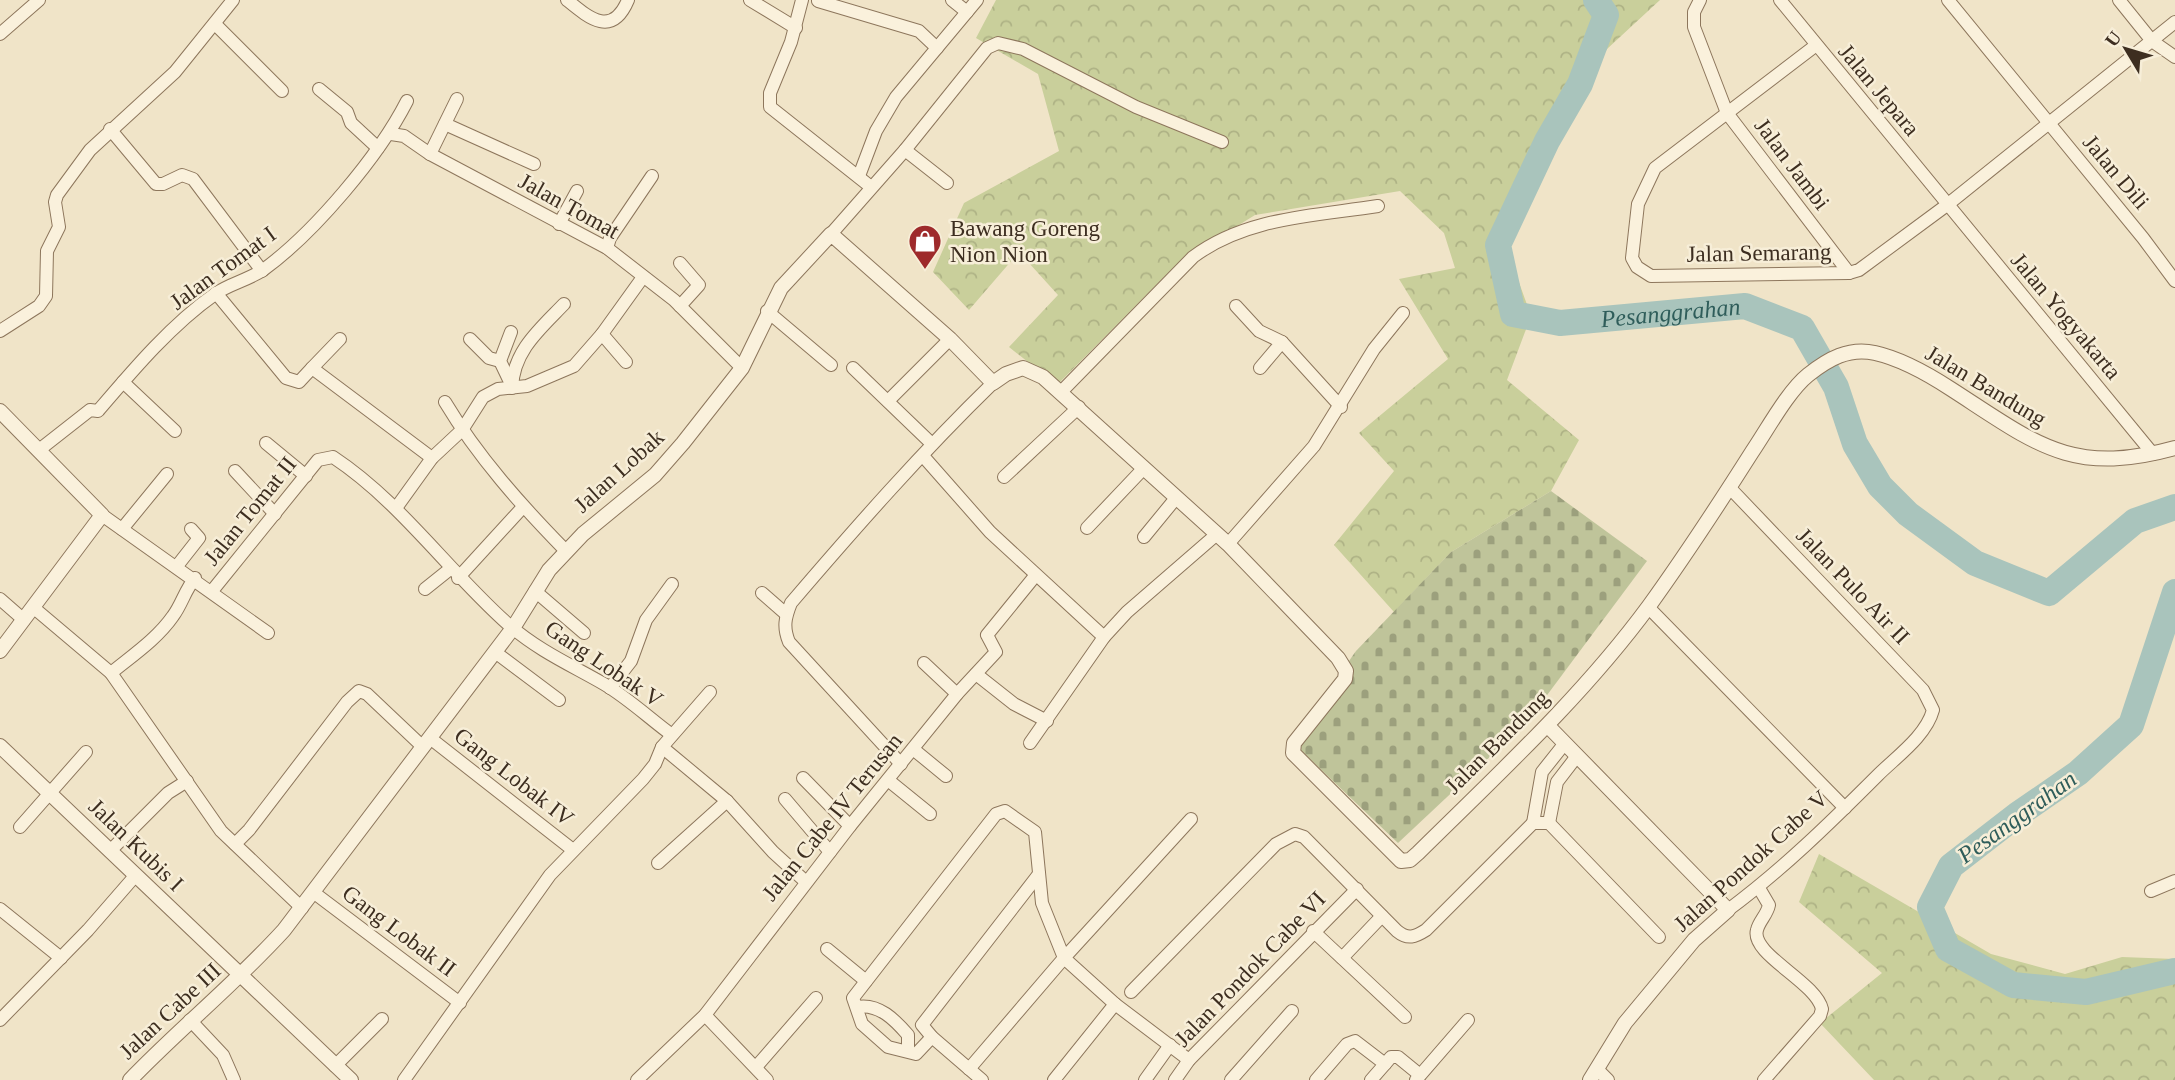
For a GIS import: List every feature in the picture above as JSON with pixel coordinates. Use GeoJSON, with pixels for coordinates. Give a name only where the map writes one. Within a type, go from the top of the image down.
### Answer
{"type":"FeatureCollection","features":[{"type":"Feature","properties":{"kind":"street"},"geometry":{"type":"LineString","coordinates":[[0,34],[38,0]]}},
{"type":"Feature","properties":{"kind":"street"},"geometry":{"type":"LineString","coordinates":[[0,331],[39,306],[46,296],[47,251],[59,227],[55,202],[57,195],[110,129],[175,72],[233,0]]}},
{"type":"Feature","properties":{"kind":"street"},"geometry":{"type":"LineString","coordinates":[[567,0],[597,22],[608,22],[618,15],[628,0]]}},
{"type":"Feature","properties":{"kind":"street"},"geometry":{"type":"LineString","coordinates":[[750,0],[796,28]]}},
{"type":"Feature","properties":{"kind":"street"},"geometry":{"type":"LineString","coordinates":[[802,0],[796,28],[770,93],[770,107],[871,187]]}},
{"type":"Feature","properties":{"kind":"street"},"geometry":{"type":"LineString","coordinates":[[952,0],[967,12]]}},
{"type":"Feature","properties":{"kind":"street"},"geometry":{"type":"LineString","coordinates":[[859,176],[876,131],[896,97],[977,0]]}},
{"type":"Feature","properties":{"kind":"street","name":"Jalan Jambi"},"geometry":{"type":"LineString","coordinates":[[1700,0],[1694,12],[1694,27],[1727,113],[1849,273]]}},
{"type":"Feature","properties":{"kind":"street","name":"Jalan Jepara"},"geometry":{"type":"LineString","coordinates":[[1780,0],[1947,205]]}},
{"type":"Feature","properties":{"kind":"street","name":"Jalan Dili"},"geometry":{"type":"LineString","coordinates":[[1948,0],[2143,238],[2175,281]]}},
{"type":"Feature","properties":{"kind":"street"},"geometry":{"type":"LineString","coordinates":[[2119,0],[2152,41],[2175,57]]}},
{"type":"Feature","properties":{"kind":"street"},"geometry":{"type":"LineString","coordinates":[[818,1],[919,30],[937,48]]}},
{"type":"Feature","properties":{"kind":"street","name":"Jalan Semarang"},"geometry":{"type":"LineString","coordinates":[[1815,46],[1655,168],[1638,204],[1632,258],[1637,267],[1651,275],[1849,273],[1873,261],[1947,205],[2175,23]]}},
{"type":"Feature","properties":{"kind":"street"},"geometry":{"type":"LineString","coordinates":[[215,24],[282,91]]}},
{"type":"Feature","properties":{"kind":"street","name":"Jalan Lobak"},"geometry":{"type":"LineString","coordinates":[[241,976],[302,908],[513,628],[535,591],[565,550],[655,475],[743,368],[754,348],[767,311],[788,278],[905,150],[987,48],[998,43],[1023,49],[1136,107],[1222,142]]}},
{"type":"Feature","properties":{"kind":"street"},"geometry":{"type":"LineString","coordinates":[[319,89],[347,112],[351,123],[378,148]]}},
{"type":"Feature","properties":{"kind":"street"},"geometry":{"type":"LineString","coordinates":[[430,153],[457,99]]}},
{"type":"Feature","properties":{"kind":"street","name":"Jalan Tomat I"},"geometry":{"type":"LineString","coordinates":[[39,450],[90,410],[98,411],[180,323],[216,293],[261,271],[293,244],[368,166],[390,134],[407,101]]}},
{"type":"Feature","properties":{"kind":"street"},"geometry":{"type":"LineString","coordinates":[[444,124],[534,164]]}},
{"type":"Feature","properties":{"kind":"street"},"geometry":{"type":"LineString","coordinates":[[110,129],[156,184],[163,184],[182,175],[193,179],[261,271]]}},
{"type":"Feature","properties":{"kind":"street","name":"Jalan Tomat"},"geometry":{"type":"LineString","coordinates":[[390,134],[404,136],[430,153],[607,248],[680,306],[743,368]]}},
{"type":"Feature","properties":{"kind":"street"},"geometry":{"type":"LineString","coordinates":[[905,150],[947,183]]}},
{"type":"Feature","properties":{"kind":"street"},"geometry":{"type":"LineString","coordinates":[[607,248],[617,239],[653,182]]}},
{"type":"Feature","properties":{"kind":"street"},"geometry":{"type":"LineString","coordinates":[[559,223],[577,191]]}},
{"type":"Feature","properties":{"kind":"street","name":"Jalan Yogyakarta"},"geometry":{"type":"LineString","coordinates":[[1947,205],[2153,454]]}},
{"type":"Feature","properties":{"kind":"street"},"geometry":{"type":"LineString","coordinates":[[1062,392],[1193,257],[1218,240],[1249,228],[1275,222],[1378,206]]}},
{"type":"Feature","properties":{"kind":"street"},"geometry":{"type":"LineString","coordinates":[[831,234],[950,339],[993,383],[932,444],[791,603],[786,614],[784,629],[789,642],[901,764]]}},
{"type":"Feature","properties":{"kind":"street"},"geometry":{"type":"LineString","coordinates":[[680,263],[699,285],[680,306]]}},
{"type":"Feature","properties":{"kind":"street"},"geometry":{"type":"LineString","coordinates":[[396,508],[432,458],[462,430],[483,397],[498,389],[527,386],[574,366],[602,334],[643,277]]}},
{"type":"Feature","properties":{"kind":"street"},"geometry":{"type":"LineString","coordinates":[[216,293],[286,378],[299,382],[340,339]]}},
{"type":"Feature","properties":{"kind":"street"},"geometry":{"type":"LineString","coordinates":[[512,388],[513,369],[525,346],[565,304]]}},
{"type":"Feature","properties":{"kind":"street"},"geometry":{"type":"LineString","coordinates":[[1236,306],[1259,331],[1282,342],[1341,407]]}},
{"type":"Feature","properties":{"kind":"street"},"geometry":{"type":"LineString","coordinates":[[767,311],[831,365]]}},
{"type":"Feature","properties":{"kind":"street"},"geometry":{"type":"LineString","coordinates":[[1030,743],[1104,637],[1127,612],[1222,539],[1314,446],[1341,407],[1374,349],[1403,313]]}},
{"type":"Feature","properties":{"kind":"street"},"geometry":{"type":"LineString","coordinates":[[511,332],[500,361],[512,388]]}},
{"type":"Feature","properties":{"kind":"street"},"geometry":{"type":"LineString","coordinates":[[602,334],[626,362]]}},
{"type":"Feature","properties":{"kind":"street"},"geometry":{"type":"LineString","coordinates":[[470,339],[489,358],[500,361]]}},
{"type":"Feature","properties":{"kind":"street"},"geometry":{"type":"LineString","coordinates":[[888,401],[950,339]]}},
{"type":"Feature","properties":{"kind":"street"},"geometry":{"type":"LineString","coordinates":[[1260,368],[1282,342]]}},
{"type":"Feature","properties":{"kind":"street","name":"Jalan Bandung"},"geometry":{"type":"LineString","coordinates":[[993,383],[1006,374],[1023,368],[1043,377],[1062,392],[1222,539],[1344,665],[1346,671],[1341,686],[1294,743],[1293,753],[1401,861],[1410,860],[1418,853],[1548,726],[1648,607],[1770,424],[1807,376],[1848,351],[1875,353],[1909,366],[1934,378],[2021,436],[2061,452],[2101,460],[2153,454],[2175,448]]}},
{"type":"Feature","properties":{"kind":"street"},"geometry":{"type":"LineString","coordinates":[[312,368],[432,458]]}},
{"type":"Feature","properties":{"kind":"street"},"geometry":{"type":"LineString","coordinates":[[853,368],[932,444]]}},
{"type":"Feature","properties":{"kind":"street"},"geometry":{"type":"LineString","coordinates":[[123,382],[174,431]]}},
{"type":"Feature","properties":{"kind":"street"},"geometry":{"type":"LineString","coordinates":[[445,402],[462,430],[523,508],[565,550]]}},
{"type":"Feature","properties":{"kind":"street"},"geometry":{"type":"LineString","coordinates":[[1004,477],[1079,407]]}},
{"type":"Feature","properties":{"kind":"street"},"geometry":{"type":"LineString","coordinates":[[0,411],[102,515],[0,650]]}},
{"type":"Feature","properties":{"kind":"street"},"geometry":{"type":"LineString","coordinates":[[266,443],[306,476]]}},
{"type":"Feature","properties":{"kind":"street"},"geometry":{"type":"LineString","coordinates":[[923,456],[990,532],[1104,637]]}},
{"type":"Feature","properties":{"kind":"street","name":"Jalan Tomat II"},"geometry":{"type":"LineString","coordinates":[[102,515],[212,591],[318,460],[332,457],[396,508],[454,573],[513,628]]}},
{"type":"Feature","properties":{"kind":"street"},"geometry":{"type":"LineString","coordinates":[[1087,528],[1143,469]]}},
{"type":"Feature","properties":{"kind":"street"},"geometry":{"type":"LineString","coordinates":[[235,471],[275,514]]}},
{"type":"Feature","properties":{"kind":"street"},"geometry":{"type":"LineString","coordinates":[[122,529],[167,474]]}},
{"type":"Feature","properties":{"kind":"street","name":"Jalan Pulo Air II"},"geometry":{"type":"LineString","coordinates":[[1729,487],[1923,690],[1932,702],[1930,721]]}},
{"type":"Feature","properties":{"kind":"street"},"geometry":{"type":"LineString","coordinates":[[1144,537],[1176,498]]}},
{"type":"Feature","properties":{"kind":"street"},"geometry":{"type":"LineString","coordinates":[[425,589],[454,573],[523,508]]}},
{"type":"Feature","properties":{"kind":"street"},"geometry":{"type":"LineString","coordinates":[[177,566],[199,538],[191,529]]}},
{"type":"Feature","properties":{"kind":"street","name":"Jalan Cabe IV Terusan"},"geometry":{"type":"LineString","coordinates":[[637,1080],[705,1015],[850,826],[957,694],[996,652],[987,635],[1035,576]]}},
{"type":"Feature","properties":{"kind":"street"},"geometry":{"type":"LineString","coordinates":[[111,673],[159,634],[175,613],[183,593],[195,578]]}},
{"type":"Feature","properties":{"kind":"street"},"geometry":{"type":"LineString","coordinates":[[610,688],[631,661],[646,620],[672,584]]}},
{"type":"Feature","properties":{"kind":"street"},"geometry":{"type":"LineString","coordinates":[[212,591],[268,633]]}},
{"type":"Feature","properties":{"kind":"street"},"geometry":{"type":"LineString","coordinates":[[535,591],[584,633]]}},
{"type":"Feature","properties":{"kind":"street"},"geometry":{"type":"LineString","coordinates":[[761,593],[786,614]]}},
{"type":"Feature","properties":{"kind":"street"},"geometry":{"type":"LineString","coordinates":[[0,599],[29,614],[111,673],[221,831],[302,908]]}},
{"type":"Feature","properties":{"kind":"street"},"geometry":{"type":"LineString","coordinates":[[1648,607],[1845,808]]}},
{"type":"Feature","properties":{"kind":"street","name":"Gang Lobak V"},"geometry":{"type":"LineString","coordinates":[[513,628],[558,662],[610,688],[672,736]]}},
{"type":"Feature","properties":{"kind":"street"},"geometry":{"type":"LineString","coordinates":[[495,652],[559,700]]}},
{"type":"Feature","properties":{"kind":"street"},"geometry":{"type":"LineString","coordinates":[[924,663],[957,694]]}},
{"type":"Feature","properties":{"kind":"street"},"geometry":{"type":"LineString","coordinates":[[976,674],[1014,704],[1047,721]]}},
{"type":"Feature","properties":{"kind":"street","name":"Gang Lobak IV"},"geometry":{"type":"LineString","coordinates":[[235,844],[249,830],[347,702],[359,691],[367,694],[426,742],[573,850]]}},
{"type":"Feature","properties":{"kind":"street"},"geometry":{"type":"LineString","coordinates":[[404,1080],[550,876],[643,779],[655,764],[662,747],[710,692]]}},
{"type":"Feature","properties":{"kind":"street","name":"Jalan Pondok Cabe V"},"geometry":{"type":"LineString","coordinates":[[1599,1077],[1625,1023],[1694,940],[1728,910],[1759,888],[1845,808],[1930,721]]}},
{"type":"Feature","properties":{"kind":"street"},"geometry":{"type":"LineString","coordinates":[[1548,726],[1728,910]]}},
{"type":"Feature","properties":{"kind":"street"},"geometry":{"type":"LineString","coordinates":[[1131,992],[1286,836],[1295,834],[1304,837],[1405,937],[1415,937],[1426,930],[1533,823],[1542,772],[1565,743]]}},
{"type":"Feature","properties":{"kind":"street","name":"Jalan Kubis I"},"geometry":{"type":"LineString","coordinates":[[0,746],[351,1080]]}},
{"type":"Feature","properties":{"kind":"street"},"geometry":{"type":"LineString","coordinates":[[662,747],[727,802],[773,852],[806,882]]}},
{"type":"Feature","properties":{"kind":"street"},"geometry":{"type":"LineString","coordinates":[[913,749],[946,776]]}},
{"type":"Feature","properties":{"kind":"street"},"geometry":{"type":"LineString","coordinates":[[20,827],[86,752]]}},
{"type":"Feature","properties":{"kind":"street"},"geometry":{"type":"LineString","coordinates":[[1549,823],[1556,782],[1577,756]]}},
{"type":"Feature","properties":{"kind":"street"},"geometry":{"type":"LineString","coordinates":[[803,778],[850,826]]}},
{"type":"Feature","properties":{"kind":"street"},"geometry":{"type":"LineString","coordinates":[[888,780],[930,814]]}},
{"type":"Feature","properties":{"kind":"street"},"geometry":{"type":"LineString","coordinates":[[110,851],[168,793],[187,781]]}},
{"type":"Feature","properties":{"kind":"street"},"geometry":{"type":"LineString","coordinates":[[785,799],[830,852]]}},
{"type":"Feature","properties":{"kind":"street"},"geometry":{"type":"LineString","coordinates":[[658,863],[727,802]]}},
{"type":"Feature","properties":{"kind":"street"},"geometry":{"type":"LineString","coordinates":[[932,1037],[916,1054],[888,1047],[862,1024],[858,1007],[852,1002],[853,998],[1001,811],[1010,813],[1035,832],[1042,903],[1064,958],[1115,1004],[1189,1060]]}},
{"type":"Feature","properties":{"kind":"street"},"geometry":{"type":"LineString","coordinates":[[969,1069],[1064,958],[1191,819]]}},
{"type":"Feature","properties":{"kind":"street"},"geometry":{"type":"LineString","coordinates":[[1533,823],[1549,823],[1659,937]]}},
{"type":"Feature","properties":{"kind":"street"},"geometry":{"type":"LineString","coordinates":[[982,1080],[922,1025],[1039,874]]}},
{"type":"Feature","properties":{"kind":"street"},"geometry":{"type":"LineString","coordinates":[[0,1020],[135,876]]}},
{"type":"Feature","properties":{"kind":"street"},"geometry":{"type":"LineString","coordinates":[[2151,891],[2175,881]]}},
{"type":"Feature","properties":{"kind":"street"},"geometry":{"type":"LineString","coordinates":[[1759,888],[1769,905],[1756,931],[1757,940],[1814,992],[1822,1009],[1820,1016],[1764,1080]]}},
{"type":"Feature","properties":{"kind":"street","name":"Jalan Pondok Cabe VI"},"geometry":{"type":"LineString","coordinates":[[1175,1080],[1189,1060],[1357,889]]}},
{"type":"Feature","properties":{"kind":"street","name":"Gang Lobak II"},"geometry":{"type":"LineString","coordinates":[[313,892],[460,1003]]}},
{"type":"Feature","properties":{"kind":"street"},"geometry":{"type":"LineString","coordinates":[[0,909],[61,958]]}},
{"type":"Feature","properties":{"kind":"street"},"geometry":{"type":"LineString","coordinates":[[1342,958],[1382,916]]}},
{"type":"Feature","properties":{"kind":"street"},"geometry":{"type":"LineString","coordinates":[[1313,931],[1405,1017]]}},
{"type":"Feature","properties":{"kind":"street"},"geometry":{"type":"LineString","coordinates":[[827,949],[866,981]]}},
{"type":"Feature","properties":{"kind":"street","name":"Jalan Cabe III"},"geometry":{"type":"LineString","coordinates":[[130,1080],[190,1020],[241,976]]}},
{"type":"Feature","properties":{"kind":"street"},"geometry":{"type":"LineString","coordinates":[[756,1067],[816,998]]}},
{"type":"Feature","properties":{"kind":"street"},"geometry":{"type":"LineString","coordinates":[[1054,1080],[1115,1004]]}},
{"type":"Feature","properties":{"kind":"street"},"geometry":{"type":"LineString","coordinates":[[858,1007],[867,1005],[879,1008],[908,1035],[908,1050]]}},
{"type":"Feature","properties":{"kind":"street"},"geometry":{"type":"LineString","coordinates":[[1231,1080],[1292,1011]]}},
{"type":"Feature","properties":{"kind":"street"},"geometry":{"type":"LineString","coordinates":[[705,1015],[767,1080]]}},
{"type":"Feature","properties":{"kind":"street"},"geometry":{"type":"LineString","coordinates":[[335,1066],[382,1019]]}},
{"type":"Feature","properties":{"kind":"street"},"geometry":{"type":"LineString","coordinates":[[190,1020],[223,1055],[234,1080]]}},
{"type":"Feature","properties":{"kind":"street"},"geometry":{"type":"LineString","coordinates":[[1371,1080],[1391,1058],[1398,1057],[1423,1077],[1468,1020]]}},
{"type":"Feature","properties":{"kind":"street"},"geometry":{"type":"LineString","coordinates":[[1316,1080],[1350,1041],[1363,1044],[1385,1064]]}},
{"type":"Feature","properties":{"kind":"street"},"geometry":{"type":"LineString","coordinates":[[1145,1080],[1170,1045]]}},
{"type":"Feature","properties":{"kind":"green space"},"geometry":{"type":"Polygon","coordinates":[[[996,0],[1660,0],[1607,49],[1546,145],[1505,243],[1531,316],[1507,380],[1579,440],[1551,491],[1451,552],[1394,612],[1334,545],[1394,471],[1359,433],[1448,359],[1399,279],[1455,268],[1444,233],[1400,191],[1255,215],[1178,263],[1057,385],[1009,347],[1058,295],[1019,252],[969,310],[933,272],[964,203],[1059,151],[1038,74],[976,38],[996,0]]]}},
{"type":"Feature","properties":{"kind":"green space"},"geometry":{"type":"Polygon","coordinates":[[[1551,491],[1647,561],[1527,722],[1398,843],[1292,742],[1356,651],[1451,552],[1551,491]]]}},
{"type":"Feature","properties":{"kind":"green space"},"geometry":{"type":"Polygon","coordinates":[[[1819,854],[1991,954],[2065,974],[2122,957],[2175,959],[2175,1080],[1874,1080],[1820,1023],[1882,973],[1799,902],[1819,854]]]}},
{"type":"Feature","properties":{"kind":"waterway","name":"Pesanggrahan"},"geometry":{"type":"LineString","coordinates":[[1596,0],[1606,15],[1580,84],[1547,141],[1498,245],[1513,314],[1560,323],[1745,306],[1802,328],[1836,387],[1855,444],[1880,486],[1908,514],[1975,563],[2049,593],[2135,521],[2175,507]]}},
{"type":"Feature","properties":{"kind":"waterway","name":"Pesanggrahan"},"geometry":{"type":"LineString","coordinates":[[2175,592],[2131,725],[2078,773],[2017,815],[1951,866],[1930,907],[1948,949],[2013,985],[2086,992],[2175,971]]}},
{"type":"Feature","properties":{"kind":"place","name":"Bawang Goreng Nion Nion"},"geometry":{"type":"Point","coordinates":[925,271]}}]}
